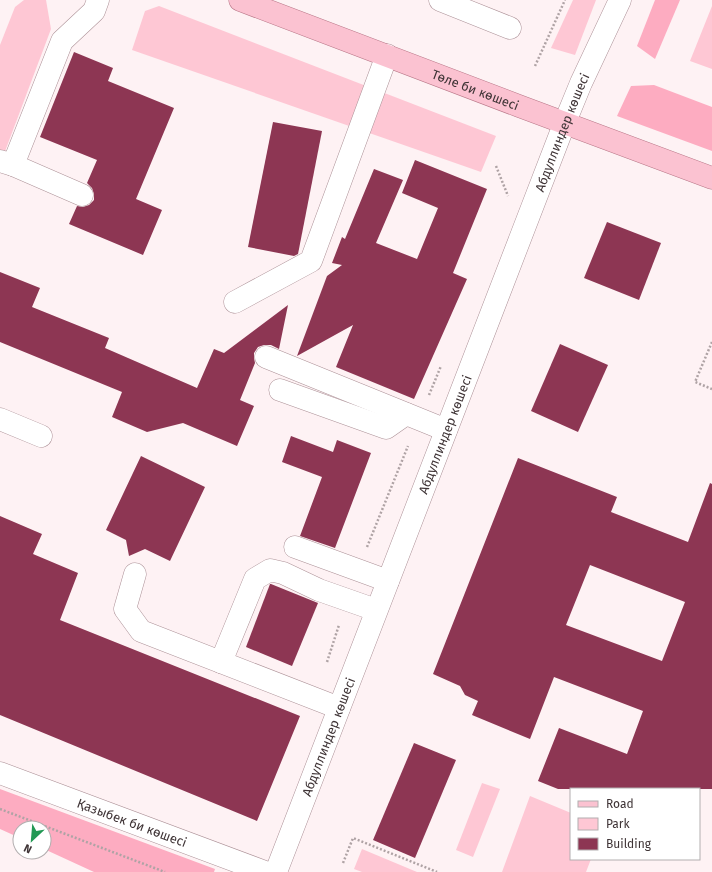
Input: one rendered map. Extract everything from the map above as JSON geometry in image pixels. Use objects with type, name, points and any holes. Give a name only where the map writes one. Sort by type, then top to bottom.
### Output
[{"type":"main road","name":"Төле би көшесі","points":[[240,0],[274,6],[387,55],[712,178]]},
{"type":"street","points":[[82,196],[6,163],[62,41],[94,11],[98,0]]},
{"type":"street","points":[[440,0],[510,28]]},
{"type":"street","name":"Абдуллиндер көшесі","points":[[276,872],[565,122],[581,83],[620,0]]},
{"type":"street","points":[[235,302],[311,261],[387,55]]},
{"type":"street","points":[[266,357],[446,430]]},
{"type":"street","points":[[280,390],[386,428],[412,417]]},
{"type":"street","points":[[0,419],[41,436]]},
{"type":"street","points":[[295,547],[388,581]]},
{"type":"street","points":[[221,662],[255,579],[270,570],[283,573],[319,590],[376,610]]},
{"type":"street","points":[[135,574],[125,609],[141,630],[339,708]]},
{"type":"street","name":"Қазыбек би көшесі","points":[[0,773],[265,872]]},
{"type":"path","points":[[535,66],[565,0]]},
{"type":"path","points":[[496,166],[511,203]]},
{"type":"path","points":[[712,342],[695,382],[712,389]]},
{"type":"path","points":[[358,570],[412,417],[443,361]]},
{"type":"path","points":[[315,698],[348,600]]},
{"type":"path","points":[[0,809],[165,872]]},
{"type":"path","points":[[343,863],[353,838],[437,872]]},
{"type":"green space","points":[[24,0],[46,0],[51,29],[4,154],[0,152],[0,45],[15,7]]},
{"type":"green space","points":[[573,0],[596,0],[575,55],[551,48]]},
{"type":"green space","points":[[159,6],[496,136],[481,172],[132,50],[145,11]]},
{"type":"green space","points":[[712,6],[712,69],[690,61]]},
{"type":"green space","points":[[482,783],[500,789],[473,857],[456,850]]},
{"type":"green space","points":[[530,796],[570,813],[570,860],[591,860],[586,872],[502,872]]},
{"type":"green space","points":[[362,849],[417,872],[362,872],[354,869]]},
{"type":"shaded area","points":[[655,0],[680,0],[655,59],[637,46]]},
{"type":"shaded area","points":[[654,85],[712,107],[712,151],[617,116],[631,86]]},
{"type":"shaded area","points":[[0,789],[215,869],[214,872],[94,872],[52,853],[52,820],[12,820],[12,834],[0,829]]},
{"type":"building","points":[[74,52],[113,68],[108,81],[174,108],[136,199],[162,210],[143,255],[69,224],[77,206],[83,207],[89,205],[94,200],[92,188],[87,183],[97,160],[40,137]]},
{"type":"building","points":[[273,122],[322,131],[298,254],[294,256],[248,247]]},
{"type":"building","points":[[415,160],[487,189],[453,273],[467,279],[414,399],[336,367],[353,325],[297,356],[327,276],[342,265],[332,263],[342,237],[345,239],[374,169],[403,180],[376,243],[417,259],[438,208],[402,193]]},
{"type":"building","points":[[607,222],[661,243],[639,300],[584,278]]},
{"type":"building","points":[[0,272],[40,288],[32,307],[109,338],[105,348],[197,388],[214,349],[224,353],[288,305],[279,349],[271,345],[264,345],[258,347],[254,353],[255,363],[240,400],[254,406],[237,446],[183,423],[147,432],[112,417],[122,392],[0,342]]},
{"type":"building","points":[[560,344],[608,365],[578,432],[531,411]]},
{"type":"building","points":[[291,436],[333,452],[337,440],[371,453],[335,548],[300,536],[322,477],[282,462]]},
{"type":"building","points":[[141,456],[205,487],[170,561],[145,549],[129,556],[126,540],[106,530]]},
{"type":"building","points":[[518,458],[617,497],[611,512],[688,542],[710,483],[712,484],[712,789],[558,789],[538,781],[559,728],[627,754],[643,711],[554,677],[530,739],[472,715],[478,701],[465,695],[460,686],[433,674]],"holes":[[[590,565],[685,602],[662,661],[566,625]]]},
{"type":"building","points":[[0,516],[42,534],[33,554],[78,573],[60,620],[300,716],[257,821],[0,715]]},
{"type":"building","points":[[270,584],[318,603],[292,666],[246,647]]},
{"type":"building","points":[[414,743],[456,760],[415,858],[373,840]]}]
